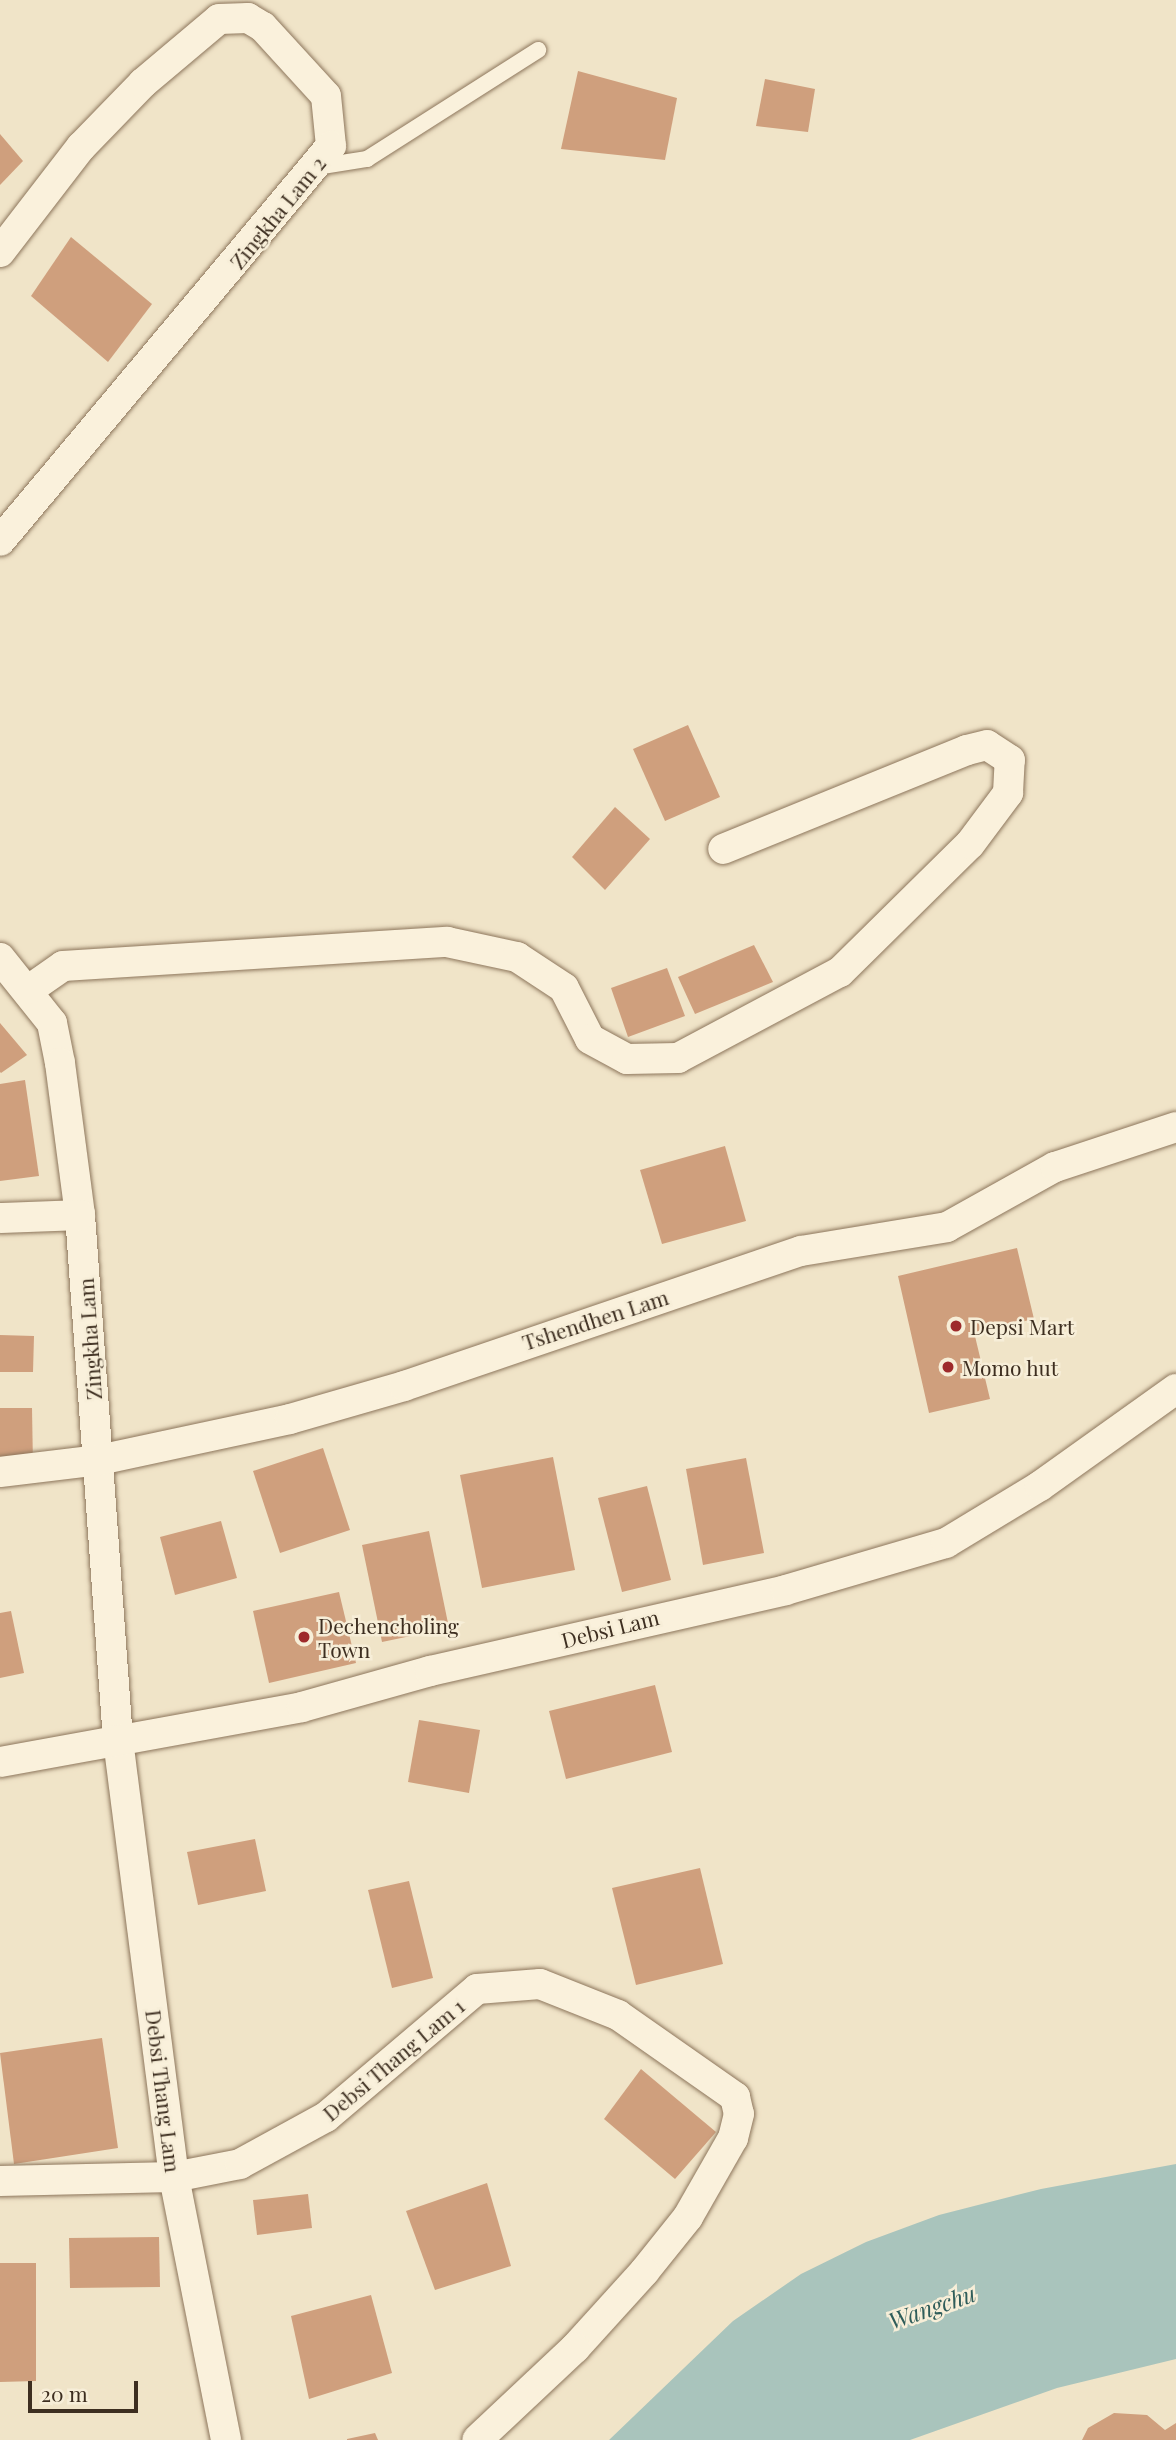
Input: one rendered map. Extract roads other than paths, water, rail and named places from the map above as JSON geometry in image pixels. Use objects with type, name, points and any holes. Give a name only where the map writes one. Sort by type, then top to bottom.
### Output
[{"type":"street","name":"Zingkha Lam 2","points":[[0,252],[81,147],[143,83],[219,19],[248,18],[263,27],[326,96],[334,132],[316,167],[0,541]]},
{"type":"street","points":[[30,989],[63,966],[447,942],[517,957],[564,988],[590,1039],[627,1059],[678,1058],[840,972],[970,844],[1008,793],[1010,760],[987,745],[967,750],[723,849]]},
{"type":"street","name":"Zingkha Lam","points":[[0,958],[30,989],[52,1023],[79,1215],[118,1740]]},
{"type":"street","name":"Tshendhen Lam","points":[[0,1472],[99,1460],[404,1386],[801,1251],[947,1227],[1055,1167],[1176,1127]]},
{"type":"street","points":[[0,1218],[79,1215]]},
{"type":"street","name":"Debsi Lam","points":[[0,1762],[302,1707],[430,1671],[786,1590],[946,1543],[1040,1486],[1176,1389]]},
{"type":"street","name":"Debsi Thang Lam","points":[[118,1740],[174,2177],[226,2440]]},
{"type":"street","name":"Debsi Thang Lam 1","points":[[0,2182],[174,2177],[240,2164],[282,2145],[378,2076],[477,1989],[513,1982],[570,1992],[618,2015],[717,2080],[735,2097],[739,2114],[716,2173],[688,2217],[575,2348],[477,2440]]},
{"type":"lane","points":[[316,167],[367,159],[538,50]]},
{"type":"water","name":"Wangchu","points":[[1176,2164],[1176,2359],[1057,2388],[910,2440],[609,2440],[733,2321],[801,2274],[866,2242],[939,2215],[1041,2189]]},
{"type":"place","name":"Depsi Mart","points":[[956,1326]]},
{"type":"place","name":"Momo hut","points":[[948,1367]]},
{"type":"place","name":"Dechencholing Town","points":[[304,1637]]}]
